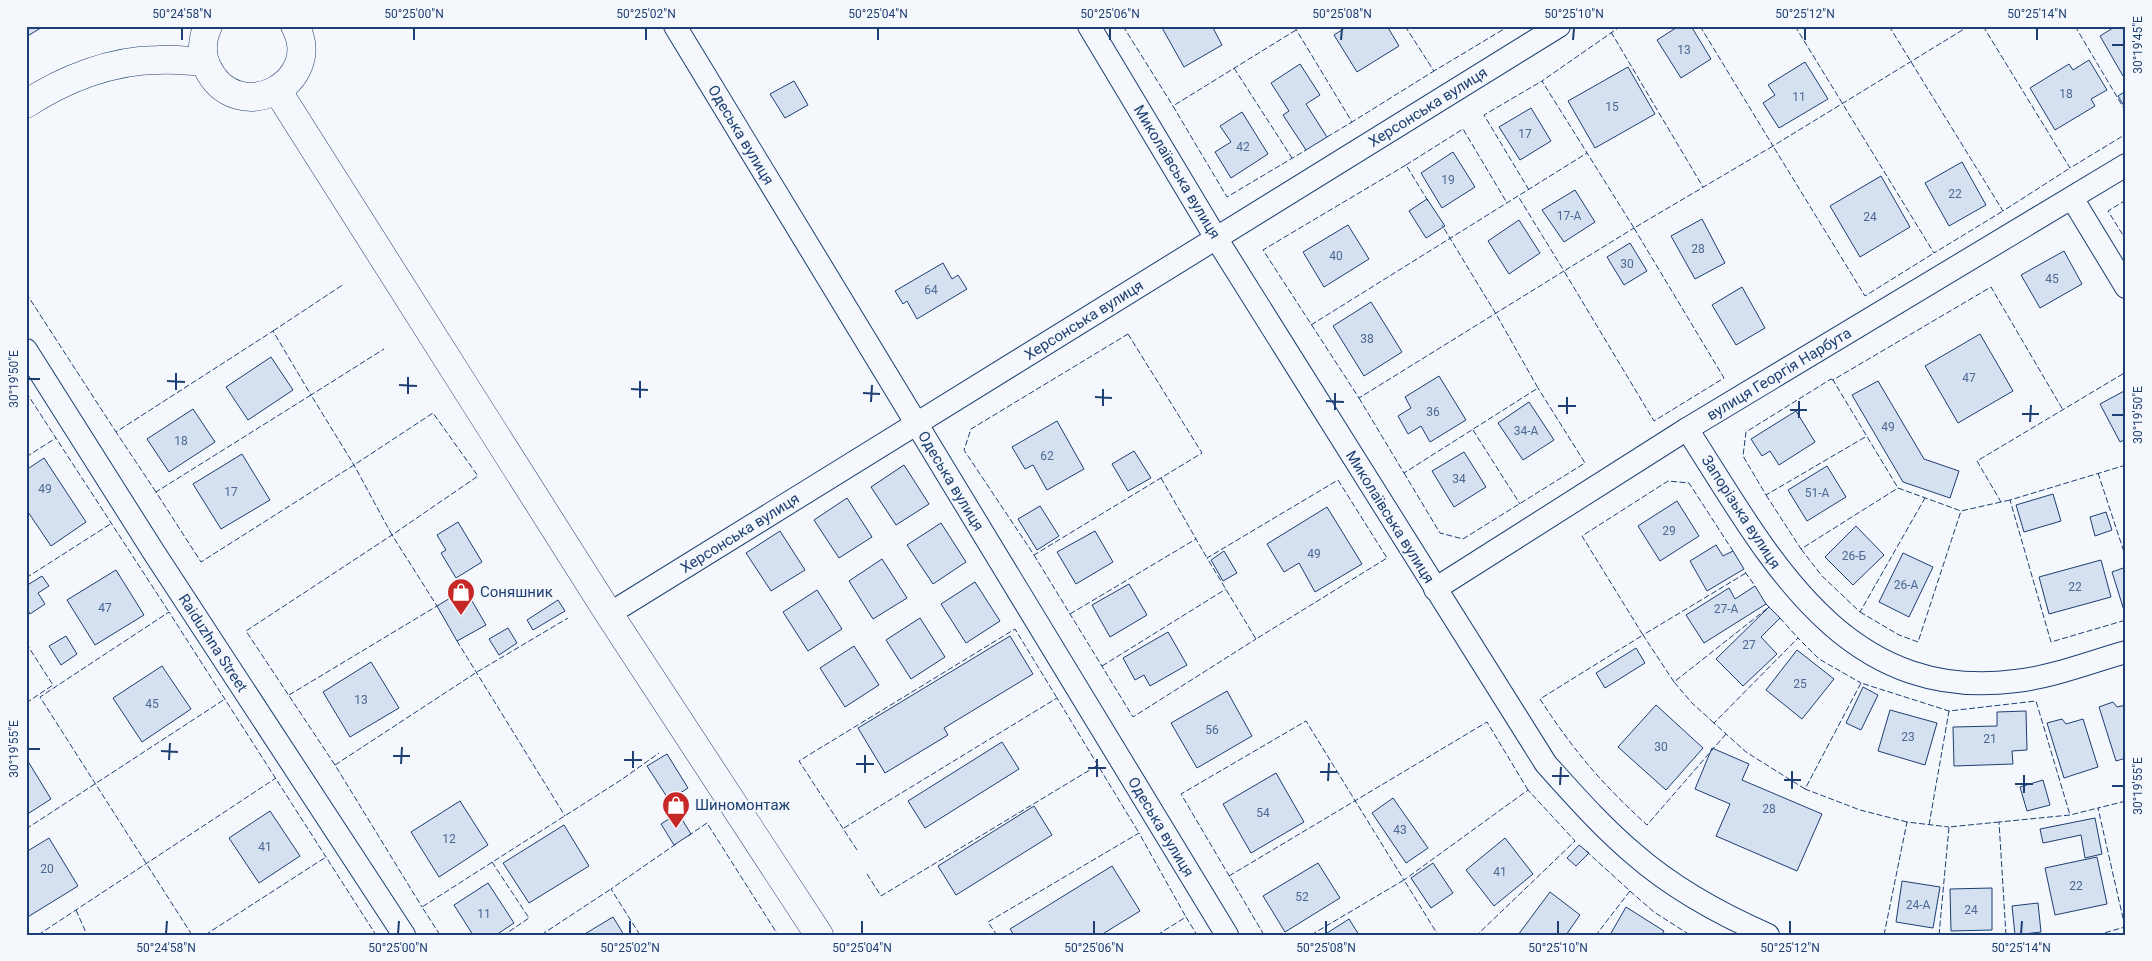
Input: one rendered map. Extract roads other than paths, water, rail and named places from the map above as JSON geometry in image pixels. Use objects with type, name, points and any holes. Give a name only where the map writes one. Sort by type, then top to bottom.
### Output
[{"type":"main road","points":[[208,26],[203,45],[204,62],[212,77],[223,88],[237,95],[252,98],[268,95],[293,76],[299,62],[301,46],[295,26]]},
{"type":"main road","points":[[26,104],[76,77],[114,66],[157,60],[204,62]]},
{"type":"main road","points":[[277,90],[609,614],[818,935]]},
{"type":"street","name":"Одеська вулиця","points":[[675,26],[1227,935]]},
{"type":"street","name":"Миколаївська вулиця","points":[[1089,26],[1216,238],[1546,764],[1584,806],[1634,855],[1678,888],[1728,917],[1768,935]]},
{"type":"street","name":"Херсонська вулиця","points":[[609,614],[1558,26]]},
{"type":"street","name":"вулиця Георгія Нарбута","points":[[1435,589],[1687,429],[2126,165]]},
{"type":"street","points":[[2072,198],[2126,287]]},
{"type":"street","name":"Raiduzhna Street","points":[[26,350],[153,551],[404,935]]},
{"type":"street","name":"Запорізька вулиця","points":[[1687,429],[1769,558],[1807,604],[1840,634],[1887,663],[1930,678],[1973,684],[2017,681],[2065,670],[2126,652]]},
{"type":"place","name":"Соняшник","points":[[461,616]]},
{"type":"place","name":"Шиномонтаж","points":[[676,829]]}]
